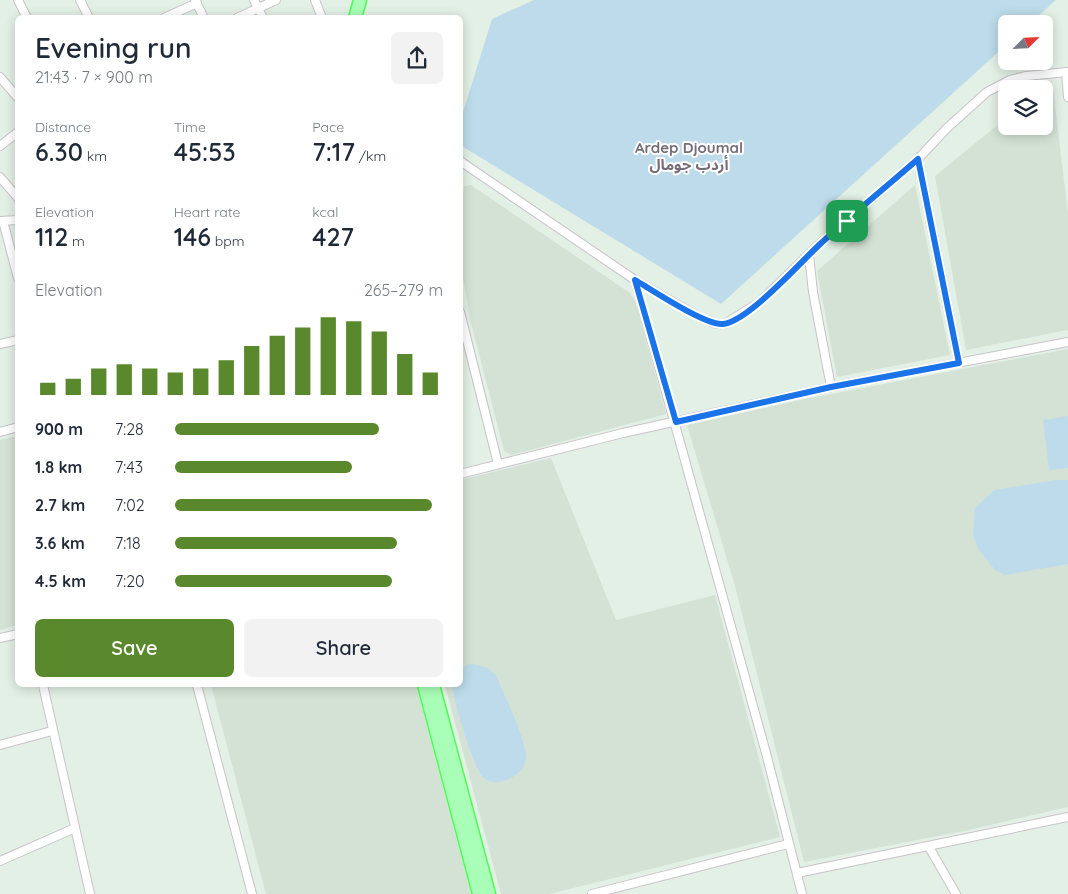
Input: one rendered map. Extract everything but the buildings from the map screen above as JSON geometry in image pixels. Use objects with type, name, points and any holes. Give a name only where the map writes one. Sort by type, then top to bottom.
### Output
[{"type":"main road","points":[[357,15],[360,0]]},
{"type":"main road","points":[[365,15],[368,0]]},
{"type":"main road","points":[[425,687],[479,894]]},
{"type":"main road","points":[[434,687],[489,894]]},
{"type":"street","points":[[18,0],[26,15]]},
{"type":"street","points":[[80,0],[88,15]]},
{"type":"street","points":[[254,0],[262,15]]},
{"type":"street","points":[[243,15],[276,0]]},
{"type":"street","points":[[314,0],[321,15]]},
{"type":"street","points":[[170,15],[196,1],[203,15]]},
{"type":"street","points":[[463,163],[635,280],[701,318],[717,324],[725,324],[760,302],[809,255],[918,159],[947,128],[987,92],[1010,80],[1026,76],[1067,72],[1068,97]]},
{"type":"street","points":[[0,77],[15,95]]},
{"type":"street","points":[[9,88],[15,85]]},
{"type":"street","points":[[0,146],[15,134]]},
{"type":"street","points":[[918,159],[959,363]]},
{"type":"street","points":[[0,177],[15,194]]},
{"type":"street","points":[[15,220],[2,221],[15,267]]},
{"type":"street","points":[[809,255],[813,292],[831,387]]},
{"type":"street","points":[[635,280],[676,422],[766,753],[802,894]]},
{"type":"street","points":[[463,324],[498,464]]},
{"type":"street","points":[[0,344],[15,341]]},
{"type":"street","points":[[463,473],[831,387],[1068,342]]},
{"type":"street","points":[[0,432],[15,428]]},
{"type":"street","points":[[0,638],[15,635]]},
{"type":"street","points":[[43,687],[90,894]]},
{"type":"street","points":[[198,687],[252,894]]},
{"type":"street","points":[[0,745],[52,731]]},
{"type":"street","points":[[797,873],[1068,817]]},
{"type":"street","points":[[0,861],[75,828]]},
{"type":"street","points":[[592,894],[788,844]]},
{"type":"street","points":[[929,847],[956,894]]},
{"type":"shaded area","points":[[534,0],[1056,0],[1039,15],[998,15],[998,52],[721,304],[463,147],[463,112],[492,19]]},
{"type":"shaded area","points":[[1053,88],[1068,214],[1068,330],[966,350],[935,176],[998,125],[998,135],[1053,135]]},
{"type":"shaded area","points":[[471,185],[630,293],[636,303],[666,414],[511,455],[504,451],[470,319],[463,278],[464,186]]},
{"type":"shaded area","points":[[915,185],[950,355],[837,377],[817,271]]},
{"type":"shaded area","points":[[1068,349],[1068,807],[969,830],[804,862],[735,586],[687,425],[800,400]]},
{"type":"shaded area","points":[[1068,416],[1068,468],[1049,470],[1043,420]]},
{"type":"shaded area","points":[[15,436],[15,626],[0,630],[0,440]]},
{"type":"shaded area","points":[[551,458],[616,620],[715,595],[780,837],[549,894],[501,894],[446,687],[463,687],[463,479]]},
{"type":"shaded area","points":[[1068,480],[1068,564],[1005,575],[995,570],[978,549],[973,534],[975,508],[994,490]]},
{"type":"shaded area","points":[[474,664],[488,668],[496,675],[517,724],[524,744],[526,761],[517,774],[510,779],[495,782],[482,776],[478,770],[459,717],[453,687],[463,687],[463,668],[467,665]]},
{"type":"shaded area","points":[[212,687],[417,687],[471,894],[266,894]]},
{"type":"district","name":"Ardep Djoumal أردب جومال","points":[[689,156]]},
{"type":"route","points":[[918,159],[959,363],[831,387],[676,422],[635,280],[701,318],[717,324],[725,324],[760,302],[817,246],[847,221],[918,159]]}]
